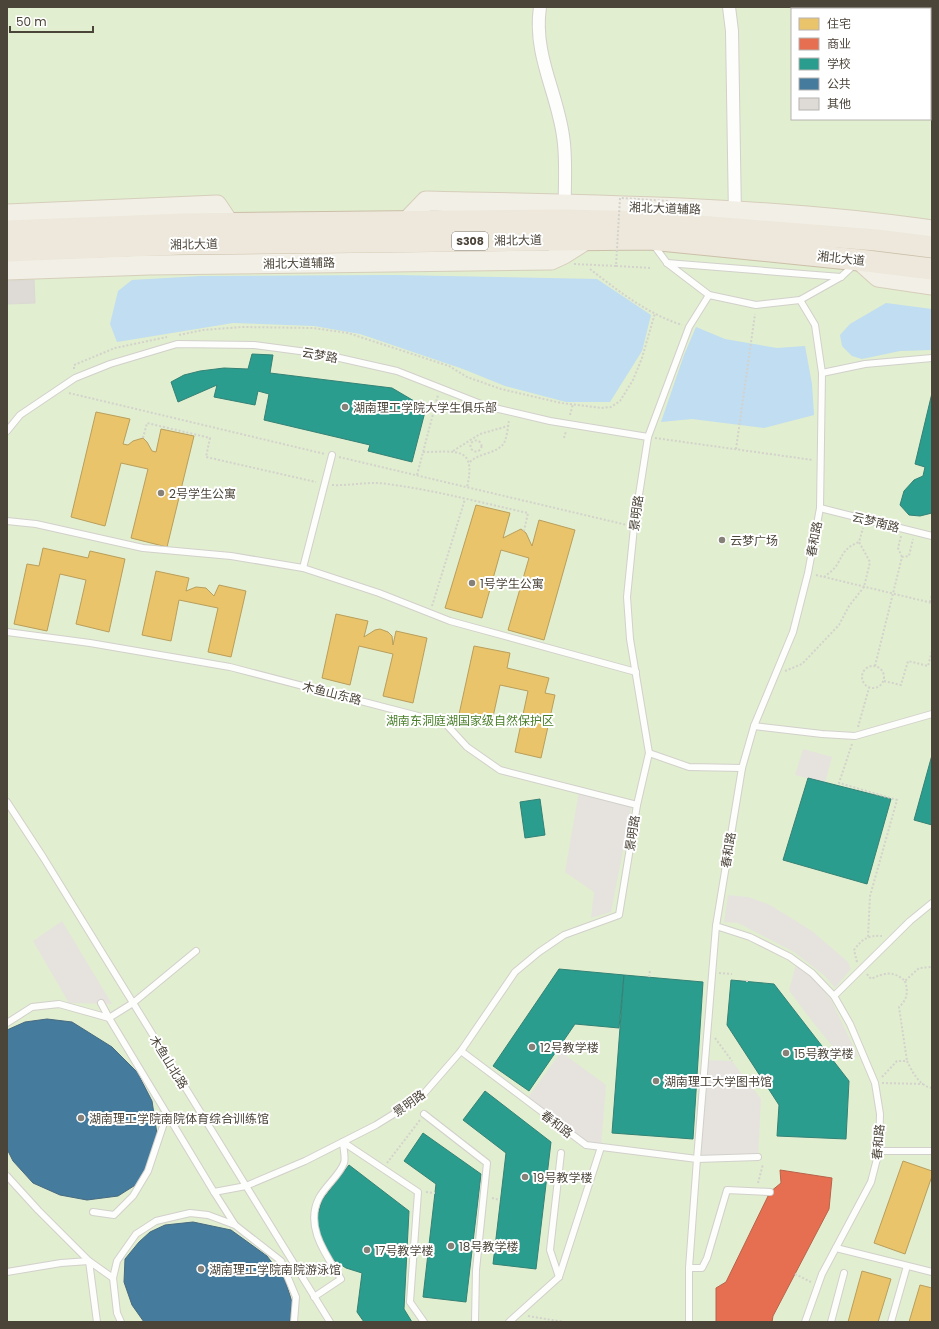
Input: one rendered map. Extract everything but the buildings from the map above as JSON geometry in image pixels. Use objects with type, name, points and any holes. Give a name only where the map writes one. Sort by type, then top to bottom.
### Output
[{"type":"highway","name":"湘北大道","points":[[7,232],[115,219],[229,223],[406,222],[565,212],[648,222],[736,220],[932,247]]},
{"type":"highway","name":"湘北大道","points":[[7,251],[181,244],[650,239],[859,260],[932,269]]},
{"type":"main road","points":[[7,214],[115,219]]},
{"type":"main road","points":[[736,220],[863,220],[932,230]]},
{"type":"main road","name":"湘北大道辅路","points":[[7,270],[149,265],[551,260],[564,254],[586,240]]},
{"type":"main road","points":[[859,260],[878,277],[932,284]]},
{"type":"street","points":[[540,7],[538,23],[541,51],[563,136],[565,212]]},
{"type":"street","points":[[729,7],[732,31],[736,220]]},
{"type":"lane","points":[[650,239],[667,262],[709,295],[756,305],[800,300],[841,277],[859,260]]},
{"type":"lane","points":[[667,262],[841,277]]},
{"type":"lane","name":"景明路","points":[[214,1192],[246,1186],[305,1161],[376,1125],[421,1097],[461,1051],[515,972],[539,952],[564,935],[618,915],[637,805],[648,753],[630,639],[627,597],[634,527],[648,437],[689,327],[709,295]]},
{"type":"lane","name":"春和路","points":[[800,300],[815,325],[822,373],[820,508],[808,573],[793,632],[754,726],[742,768],[716,926],[750,937],[790,957],[812,973],[834,996],[850,1024],[875,1083],[880,1114],[879,1151],[872,1182],[836,1248],[818,1285],[805,1322]]},
{"type":"lane","name":"云梦路","points":[[7,431],[20,416],[75,378],[110,364],[177,344],[254,345],[322,354],[397,371],[440,386],[486,406],[568,424],[648,437]]},
{"type":"lane","points":[[822,373],[865,364],[932,358]]},
{"type":"lane","points":[[303,568],[332,455]]},
{"type":"lane","name":"云梦南路","points":[[820,508],[932,536]]},
{"type":"lane","points":[[7,521],[36,524],[144,548],[231,556],[303,568],[379,593],[450,621],[636,672]]},
{"type":"lane","name":"木鱼山东路","points":[[7,632],[90,643],[230,667],[445,723],[467,747],[500,770],[637,805]]},
{"type":"lane","points":[[754,726],[822,734],[855,736],[932,714]]},
{"type":"lane","points":[[648,753],[689,767],[742,768]]},
{"type":"lane","name":"木鱼山北路","points":[[7,802],[43,857],[330,1322]]},
{"type":"lane","points":[[834,996],[890,940],[932,903]]},
{"type":"lane","points":[[689,1322],[689,1268],[716,926]]},
{"type":"lane","points":[[7,1023],[32,1007],[59,1004],[109,1018],[133,1003],[196,951]]},
{"type":"lane","points":[[101,1004],[235,1225]]},
{"type":"lane","name":"春和路","points":[[461,1051],[586,1145],[698,1159],[758,1157]]},
{"type":"lane","points":[[93,1212],[114,1215],[133,1196],[148,1171],[167,1114]]},
{"type":"lane","points":[[424,1114],[487,1163],[476,1270],[475,1322]]},
{"type":"lane","points":[[343,1142],[418,1192],[410,1302],[424,1322]]},
{"type":"lane","points":[[314,1297],[341,1279],[322,1250],[316,1234],[314,1217],[318,1199],[344,1162],[343,1142]]},
{"type":"lane","points":[[509,1322],[559,1276],[601,1147]]},
{"type":"lane","points":[[879,1151],[932,1151]]},
{"type":"lane","points":[[559,1276],[550,1250],[561,1153]]},
{"type":"lane","points":[[7,1176],[38,1210],[89,1260],[113,1278]]},
{"type":"lane","points":[[689,1268],[702,1268],[707,1258],[727,1190],[770,1192]]},
{"type":"lane","points":[[121,1322],[117,1313],[113,1278],[118,1261],[136,1234],[156,1221],[190,1213],[208,1215],[235,1225],[281,1260],[296,1297],[294,1322]]},
{"type":"lane","points":[[836,1248],[932,1272]]},
{"type":"lane","points":[[7,1272],[89,1260]]},
{"type":"lane","points":[[89,1260],[97,1319],[102,1322]]},
{"type":"lane","points":[[891,1322],[907,1266]]},
{"type":"lane","points":[[831,1322],[844,1274]]},
{"type":"path","points":[[616,266],[620,198],[668,201]]},
{"type":"path","points":[[574,264],[652,268]]},
{"type":"path","points":[[590,269],[612,287],[655,313],[689,327]]},
{"type":"path","points":[[736,449],[756,305]]},
{"type":"path","points":[[75,378],[74,365],[115,348],[143,341],[216,329],[242,327],[313,328],[348,333],[449,366],[467,377],[501,389],[573,404],[601,408],[611,407],[620,401],[633,380],[642,358],[655,313]]},
{"type":"path","points":[[417,475],[440,386]]},
{"type":"path","points":[[57,390],[634,527]]},
{"type":"path","points":[[568,424],[573,404]]},
{"type":"path","points":[[470,462],[480,455],[499,447],[504,442],[512,412]]},
{"type":"path","points":[[143,438],[147,423],[210,438],[206,457],[325,484],[345,486],[362,482],[387,484],[528,513],[524,531]]},
{"type":"path","points":[[452,452],[480,434],[508,426]]},
{"type":"path","points":[[648,437],[820,461]]},
{"type":"path","points":[[474,439],[481,443],[481,449],[478,451]]},
{"type":"path","points":[[474,439],[470,445],[470,448],[474,452],[478,451]]},
{"type":"path","points":[[478,451],[480,455]]},
{"type":"path","points":[[423,452],[456,452],[467,456],[470,462],[468,487]]},
{"type":"path","points":[[430,613],[465,499]]},
{"type":"path","points":[[775,676],[802,664],[822,644],[839,625],[849,606],[864,587],[870,562],[859,542],[865,519]]},
{"type":"path","points":[[875,666],[902,557],[898,548],[903,529]]},
{"type":"path","points":[[902,557],[909,556],[915,532]]},
{"type":"path","points":[[824,577],[837,565],[842,553],[849,546],[859,542]]},
{"type":"path","points":[[808,573],[931,603],[932,594]]},
{"type":"path","points":[[884,681],[901,686],[908,661],[928,666],[932,651]]},
{"type":"path","points":[[875,666],[882,670],[884,681],[880,687],[869,688],[863,683],[862,675],[866,668],[875,666]]},
{"type":"path","points":[[868,937],[870,896],[897,800],[839,783],[869,688]]},
{"type":"path","points":[[890,940],[873,935],[862,940],[854,950],[855,960],[871,979],[888,973],[898,974],[905,981],[907,991],[904,1002],[899,1007],[907,1061],[915,1076],[927,1087],[932,1088]]},
{"type":"path","points":[[905,981],[919,968],[932,967]]},
{"type":"path","points":[[649,977],[650,970]]},
{"type":"path","points":[[715,972],[732,974]]},
{"type":"path","points":[[707,1026],[732,1061]]},
{"type":"path","points":[[875,1083],[897,1061],[907,1061]]},
{"type":"path","points":[[875,1083],[923,1084]]},
{"type":"path","points":[[383,1168],[424,1114]]},
{"type":"path","points":[[756,1192],[763,1163]]},
{"type":"path","points":[[795,1274],[818,1285]]},
{"type":"path","points":[[518,1314],[564,1322]]},
{"type":"green space","name":"湖南东洞庭湖国家级自然保护区","points":[[7,7],[932,7],[932,1322],[7,1322]]},
{"type":"shaded area","points":[[803,749],[832,757],[825,783],[795,775]]},
{"type":"shaded area","points":[[579,791],[632,804],[611,912],[591,918],[594,892],[565,872]]},
{"type":"shaded area","points":[[728,895],[748,897],[770,905],[812,931],[848,962],[851,969],[835,988],[825,976],[794,952],[738,923],[724,922]]},
{"type":"shaded area","points":[[62,921],[112,1004],[69,1003],[33,941]]},
{"type":"shaded area","points":[[796,965],[812,977],[831,1000],[858,1056],[844,1061],[789,990]]},
{"type":"shaded area","points":[[561,1052],[606,1085],[601,1147],[586,1145],[526,1100]]},
{"type":"shaded area","points":[[705,1060],[732,1061],[761,1099],[758,1157],[698,1159]]},
{"type":"water","points":[[394,275],[597,279],[651,315],[642,351],[610,402],[566,402],[505,386],[463,369],[360,334],[314,326],[233,323],[117,342],[110,324],[118,291],[132,280],[201,276]]},
{"type":"water","points":[[886,303],[932,309],[932,350],[900,351],[862,359],[852,356],[842,346],[840,335],[850,324]]},
{"type":"water","points":[[696,327],[725,339],[777,348],[805,346],[812,384],[814,415],[764,428],[692,419],[661,422],[684,355]]},
{"type":"place","name":"湖南理工学院大学生俱乐部","points":[[345,407]]},
{"type":"place","name":"2号学生公寓","points":[[161,493]]},
{"type":"place","name":"云梦广场","points":[[722,540]]},
{"type":"place","name":"1号学生公寓","points":[[472,583]]},
{"type":"place","name":"12号教学楼","points":[[532,1047]]},
{"type":"place","name":"15号教学楼","points":[[786,1053]]},
{"type":"place","name":"湖南理工大学图书馆","points":[[656,1081]]},
{"type":"place","name":"湖南理工学院南院体育综合训练馆","points":[[81,1118]]},
{"type":"place","name":"19号教学楼","points":[[525,1177]]},
{"type":"place","name":"18号教学楼","points":[[451,1246]]},
{"type":"place","name":"17号教学楼","points":[[367,1250]]},
{"type":"place","name":"湖南理工学院南院游泳馆","points":[[201,1269]]}]
